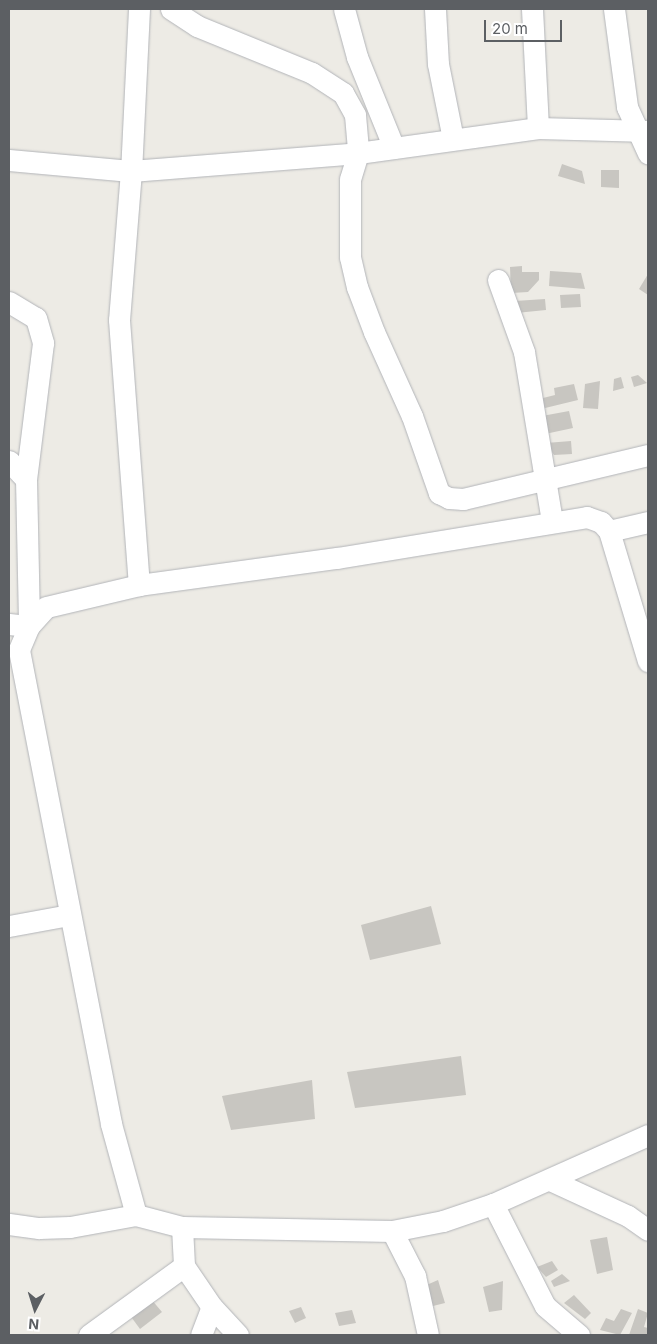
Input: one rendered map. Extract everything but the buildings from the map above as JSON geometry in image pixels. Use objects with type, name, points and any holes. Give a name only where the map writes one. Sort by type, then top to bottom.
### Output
[{"type":"street","points":[[139,9],[131,171],[119,320],[139,584]]},
{"type":"street","points":[[171,9],[197,26],[312,73],[343,93],[356,116],[358,153],[350,179],[348,240],[357,287],[412,416],[439,493],[449,498],[463,499],[648,455]]},
{"type":"street","points":[[344,9],[357,57],[394,148]]},
{"type":"street","points":[[435,9],[438,64],[453,139]]},
{"type":"street","points":[[532,9],[538,128]]},
{"type":"street","points":[[614,9],[621,79],[642,130],[648,153]]},
{"type":"street","points":[[9,160],[131,171],[358,153],[538,128],[642,130]]},
{"type":"street","points":[[498,280],[524,352],[552,522]]},
{"type":"street","points":[[9,302],[36,318],[43,343],[26,479],[19,650],[111,1124],[136,1215]]},
{"type":"street","points":[[9,461],[26,479]]},
{"type":"street","points":[[19,625],[46,607],[139,584],[337,558],[587,517],[601,522],[609,531],[648,662]]},
{"type":"street","points":[[609,531],[648,522]]},
{"type":"street","points":[[9,926],[69,915]]},
{"type":"street","points":[[9,1224],[39,1228],[70,1227],[136,1215],[182,1227],[392,1231],[443,1221],[493,1204],[648,1135]]},
{"type":"street","points":[[550,1180],[628,1216],[648,1230]]},
{"type":"street","points":[[493,1204],[545,1306],[570,1332]]},
{"type":"street","points":[[182,1227],[184,1266],[212,1306],[238,1335]]},
{"type":"street","points":[[392,1231],[415,1276],[428,1335]]},
{"type":"street","points":[[89,1335],[184,1266]]},
{"type":"street","points":[[201,1335],[212,1306]]}]
